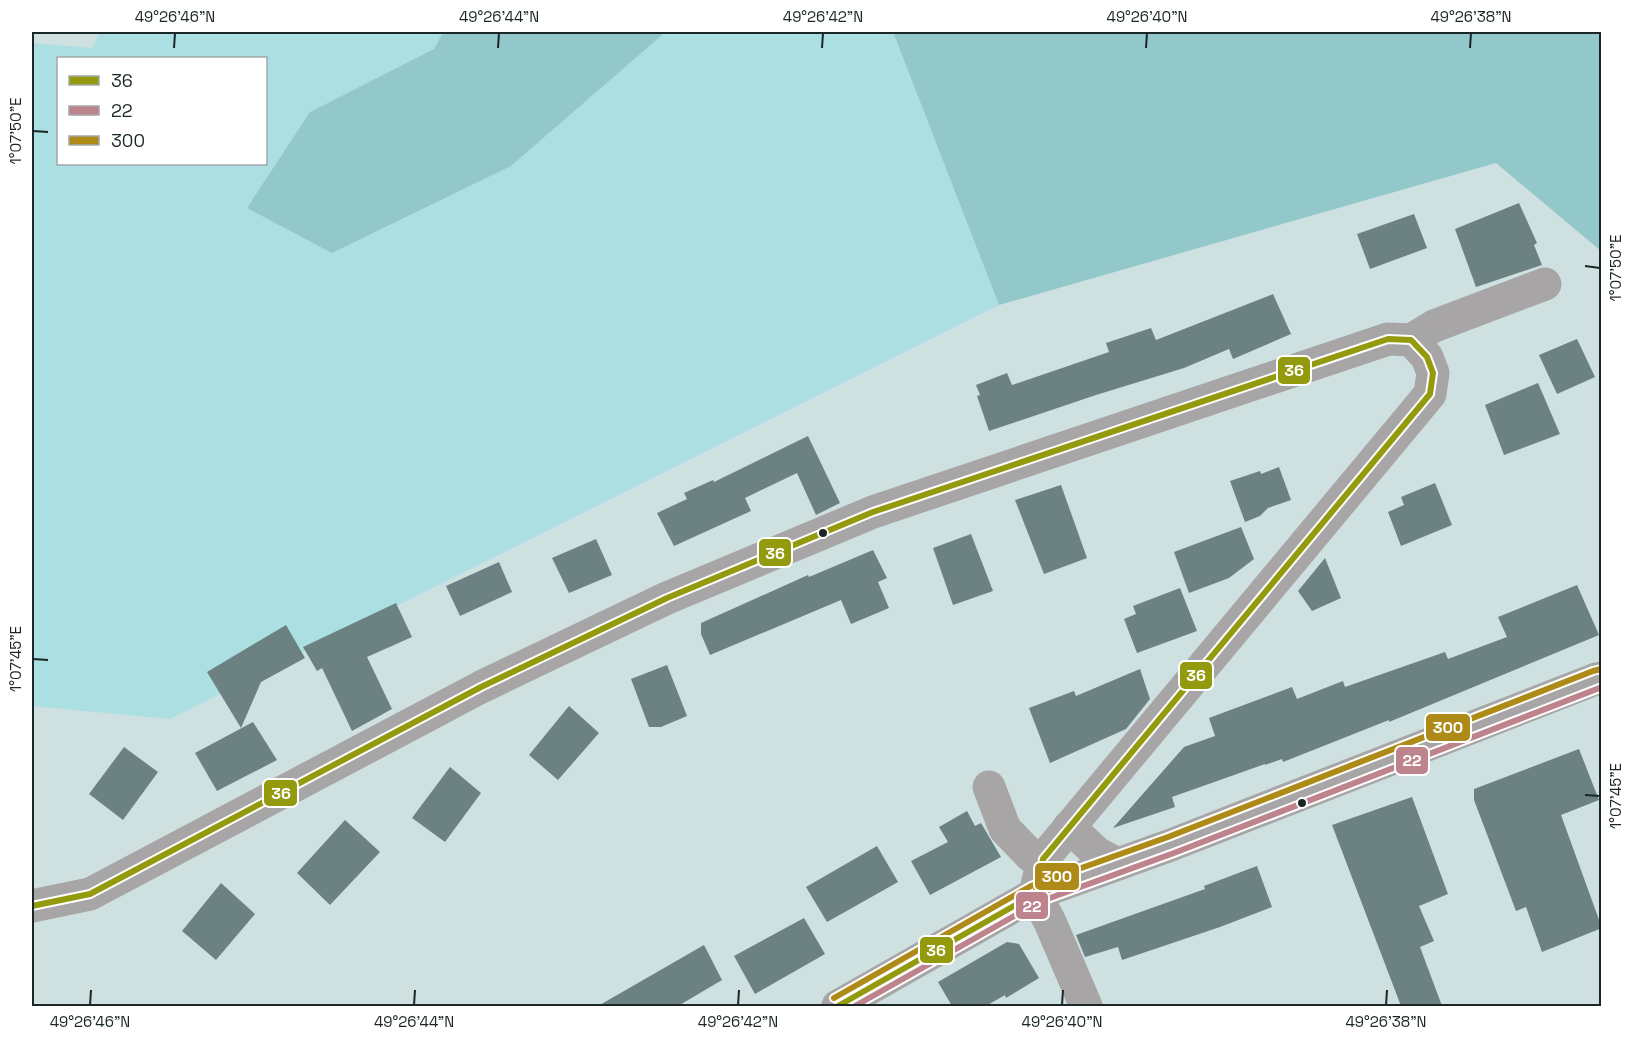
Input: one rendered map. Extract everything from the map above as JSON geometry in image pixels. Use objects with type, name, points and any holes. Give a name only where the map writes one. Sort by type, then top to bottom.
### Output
[{"type":"street","points":[[32,906],[90,894],[481,687],[667,598],[873,512],[1388,339],[1411,340],[1434,326],[1545,284]]},
{"type":"street","points":[[1086,1006],[1050,922],[1035,894],[1043,859],[1430,394],[1433,373],[1427,357],[1411,340]]},
{"type":"street","points":[[838,1006],[1035,894],[1171,845],[1602,678]]},
{"type":"street","points":[[989,787],[1005,829],[1030,856],[1043,859]]},
{"type":"street","points":[[1069,827],[1097,853],[1118,864]]},
{"type":"shaded area","points":[[100,32],[443,32],[434,49],[310,112],[332,253],[511,166],[664,32],[893,32],[999,305],[170,719],[32,706],[32,43],[92,48]]},
{"type":"shaded area","points":[[443,32],[664,32],[511,166],[332,253],[247,208],[310,112],[434,49]]},
{"type":"shaded area","points":[[893,32],[1601,32],[1601,251],[1496,163],[999,305]]},
{"type":"building","points":[[1519,203],[1537,243],[1534,245],[1542,265],[1476,287],[1455,229]]},
{"type":"building","points":[[1414,214],[1427,248],[1370,269],[1357,234]]},
{"type":"building","points":[[1273,294],[1291,334],[1233,359],[1229,349],[1184,368],[989,431],[977,396],[980,395],[976,385],[1007,373],[1012,385],[1109,352],[1106,343],[1151,328],[1156,340]]},
{"type":"building","points":[[1577,339],[1595,377],[1557,394],[1539,355]]},
{"type":"building","points":[[1538,383],[1560,434],[1504,455],[1485,405]]},
{"type":"building","points":[[808,436],[840,503],[816,515],[797,473],[745,498],[751,511],[674,546],[657,513],[687,499],[684,493],[713,480],[714,482]]},
{"type":"building","points":[[1279,467],[1291,500],[1268,508],[1260,516],[1245,522],[1230,481]]},
{"type":"building","points":[[1435,483],[1452,525],[1401,546],[1388,512],[1404,505],[1401,497]]},
{"type":"building","points":[[1061,485],[1087,558],[1044,574],[1015,500]]},
{"type":"building","points":[[1241,527],[1254,559],[1229,578],[1189,593],[1174,552]]},
{"type":"building","points":[[971,534],[993,591],[953,605],[933,548]]},
{"type":"building","points":[[596,539],[612,575],[569,593],[552,558]]},
{"type":"building","points":[[873,550],[887,578],[878,582],[889,608],[851,624],[841,600],[710,655],[701,634],[701,623],[808,575],[809,577]]},
{"type":"building","points":[[1325,558],[1341,598],[1312,611],[1298,591]]},
{"type":"building","points":[[499,562],[512,592],[460,616],[446,586]]},
{"type":"building","points":[[1577,585],[1599,635],[1389,722],[1389,720],[1283,762],[1282,759],[1265,764],[1172,797],[1175,807],[1113,828],[1184,747],[1215,736],[1209,718],[1292,687],[1297,699],[1343,681],[1345,687],[1445,652],[1448,659],[1507,637],[1498,617]]},
{"type":"building","points":[[1180,588],[1197,631],[1137,653],[1124,619],[1136,614],[1133,606]]},
{"type":"building","points":[[396,603],[412,637],[367,657],[392,709],[352,731],[322,668],[317,671],[303,647]]},
{"type":"building","points":[[286,625],[305,658],[261,682],[241,728],[207,672]]},
{"type":"building","points":[[667,665],[687,716],[661,727],[649,727],[631,679]]},
{"type":"building","points":[[1140,669],[1150,699],[1126,729],[1050,763],[1029,708],[1074,691],[1076,696]]},
{"type":"building","points":[[569,706],[599,733],[558,780],[529,755]]},
{"type":"building","points":[[253,722],[277,760],[217,791],[195,753]]},
{"type":"building","points":[[124,747],[158,772],[123,820],[89,794]]},
{"type":"building","points":[[1579,749],[1599,800],[1561,815],[1602,928],[1542,952],[1526,907],[1516,911],[1474,800],[1474,789]]},
{"type":"building","points":[[450,767],[481,793],[445,842],[412,818]]},
{"type":"building","points":[[1412,797],[1448,894],[1419,906],[1434,941],[1420,947],[1442,1006],[1401,1006],[1332,825]]},
{"type":"building","points":[[967,811],[975,826],[981,823],[1001,857],[930,895],[911,861],[948,842],[939,827]]},
{"type":"building","points":[[345,820],[380,852],[330,905],[297,873]]},
{"type":"building","points":[[877,846],[898,882],[827,922],[806,887]]},
{"type":"building","points":[[1257,866],[1272,907],[1122,960],[1118,947],[1085,957],[1076,935],[1205,889],[1204,886]]},
{"type":"building","points":[[221,883],[255,914],[216,960],[182,931]]},
{"type":"building","points":[[804,918],[825,954],[755,994],[734,956]]},
{"type":"building","points":[[1007,942],[1019,944],[1039,978],[1006,998],[1005,995],[986,1006],[952,1006],[938,982]]},
{"type":"building","points":[[704,945],[722,980],[678,1006],[598,1006]]},
{"type":"transit line","name":"36","points":[[32,906],[90,894],[481,687],[667,598],[873,512],[1388,339],[1411,340],[1427,357],[1433,373],[1430,394],[1043,859],[1035,894]]},
{"type":"transit line","name":"300","points":[[834,998],[1031,886],[1168,837],[1601,669]]},
{"type":"transit line","name":"22","points":[[855,1006],[1039,902],[1174,853],[1602,687]]},
{"type":"transit line","name":"36","points":[[838,1006],[1035,894]]}]
